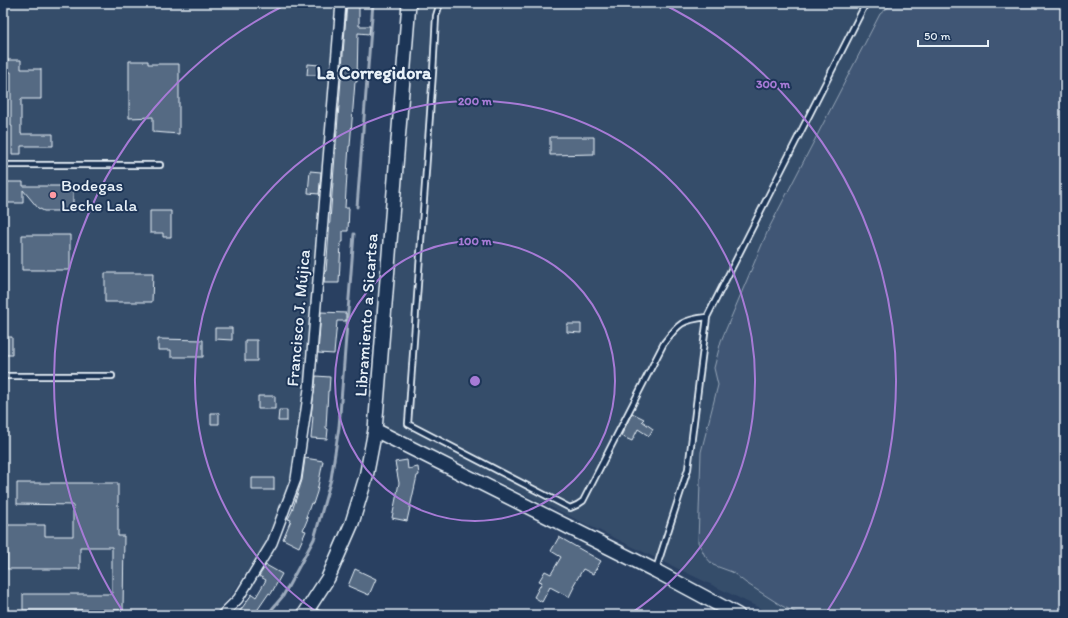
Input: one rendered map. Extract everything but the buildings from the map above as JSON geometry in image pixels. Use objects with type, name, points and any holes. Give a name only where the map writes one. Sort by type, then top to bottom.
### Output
[{"type":"main road","name":"Libramiento a Sicartsa","points":[[306,612],[328,578],[352,523],[366,477],[375,430],[409,3]]},
{"type":"main road","points":[[375,430],[656,571],[738,615]]},
{"type":"street","name":"Francisco J. Mújica","points":[[222,615],[238,599],[272,543],[296,479],[309,389],[341,3]]},
{"type":"lane","points":[[440,3],[436,16],[433,80],[408,424],[570,508],[578,506],[583,501],[664,343],[675,329],[688,319],[707,317]]},
{"type":"lane","points":[[656,571],[688,469],[707,317],[866,3]]},
{"type":"lane","points":[[3,165],[160,165]]},
{"type":"lane","points":[[3,376],[112,376]]},
{"type":"lane","points":[[306,612],[321,615]]},
{"type":"shaded area","points":[[3,3],[335,3],[305,388],[292,479],[268,540],[232,594],[214,615],[3,615]]},
{"type":"shaded area","points":[[413,3],[1065,3],[1065,615],[774,615],[381,425]]},
{"type":"shaded area","points":[[891,3],[1065,3],[1065,615],[801,615],[782,606],[746,583],[732,572],[713,565],[705,556],[698,542],[701,452],[718,385],[714,368],[721,341],[769,228],[880,14],[891,5]]},
{"type":"waterway","points":[[357,207],[373,3]]},
{"type":"waterway","points":[[267,615],[283,596],[314,539],[331,479],[339,427],[354,234]]},
{"type":"place","name":"Bodegas Leche Lala","points":[[53,195]]},
{"type":"district","name":"La Corregidora","points":[[374,73]]}]
